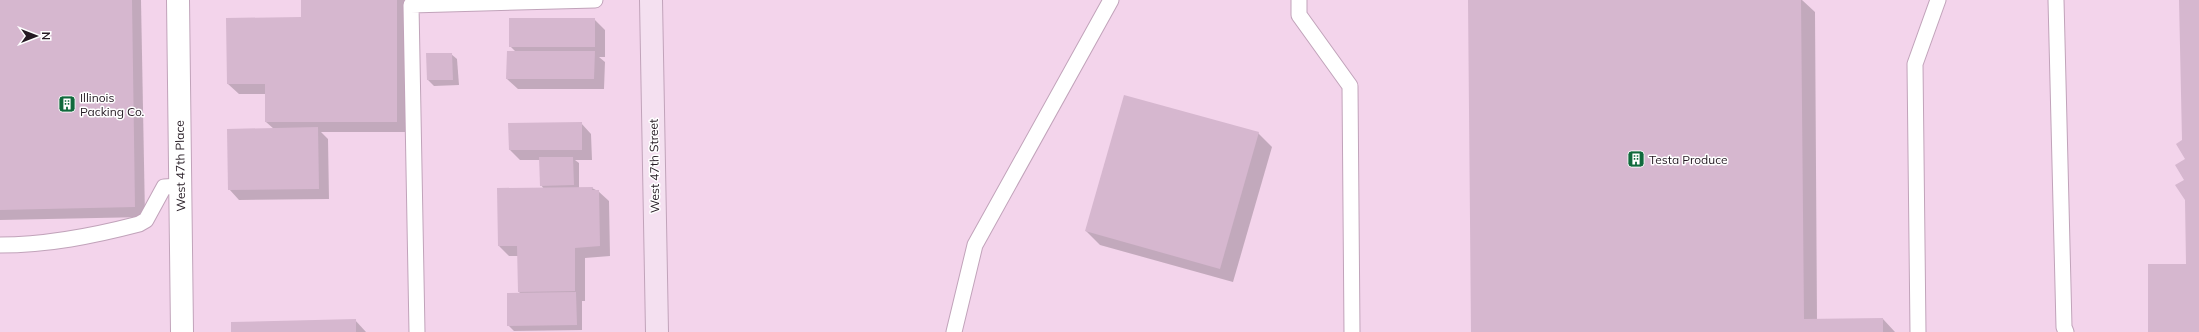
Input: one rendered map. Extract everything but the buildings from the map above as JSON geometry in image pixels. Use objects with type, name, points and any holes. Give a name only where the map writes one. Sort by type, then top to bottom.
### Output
[{"type":"main road","name":"West 47th Street","points":[[651,0],[657,332]]},
{"type":"street","name":"West 47th Place","points":[[178,0],[182,332]]},
{"type":"lane","points":[[417,332],[411,5],[595,0]]},
{"type":"lane","points":[[954,332],[975,244],[1110,0]]},
{"type":"lane","points":[[1299,0],[1299,15],[1350,86],[1352,332]]},
{"type":"lane","points":[[1918,332],[1915,64],[1938,0]]},
{"type":"lane","points":[[2056,0],[2064,327],[2066,332]]},
{"type":"lane","points":[[0,245],[25,245],[88,237],[139,224],[146,220],[164,187],[180,186]]},
{"type":"place","name":"Illinois Packing Co.","points":[[67,104]]},
{"type":"place","name":"Testa Produce","points":[[1636,159]]}]
